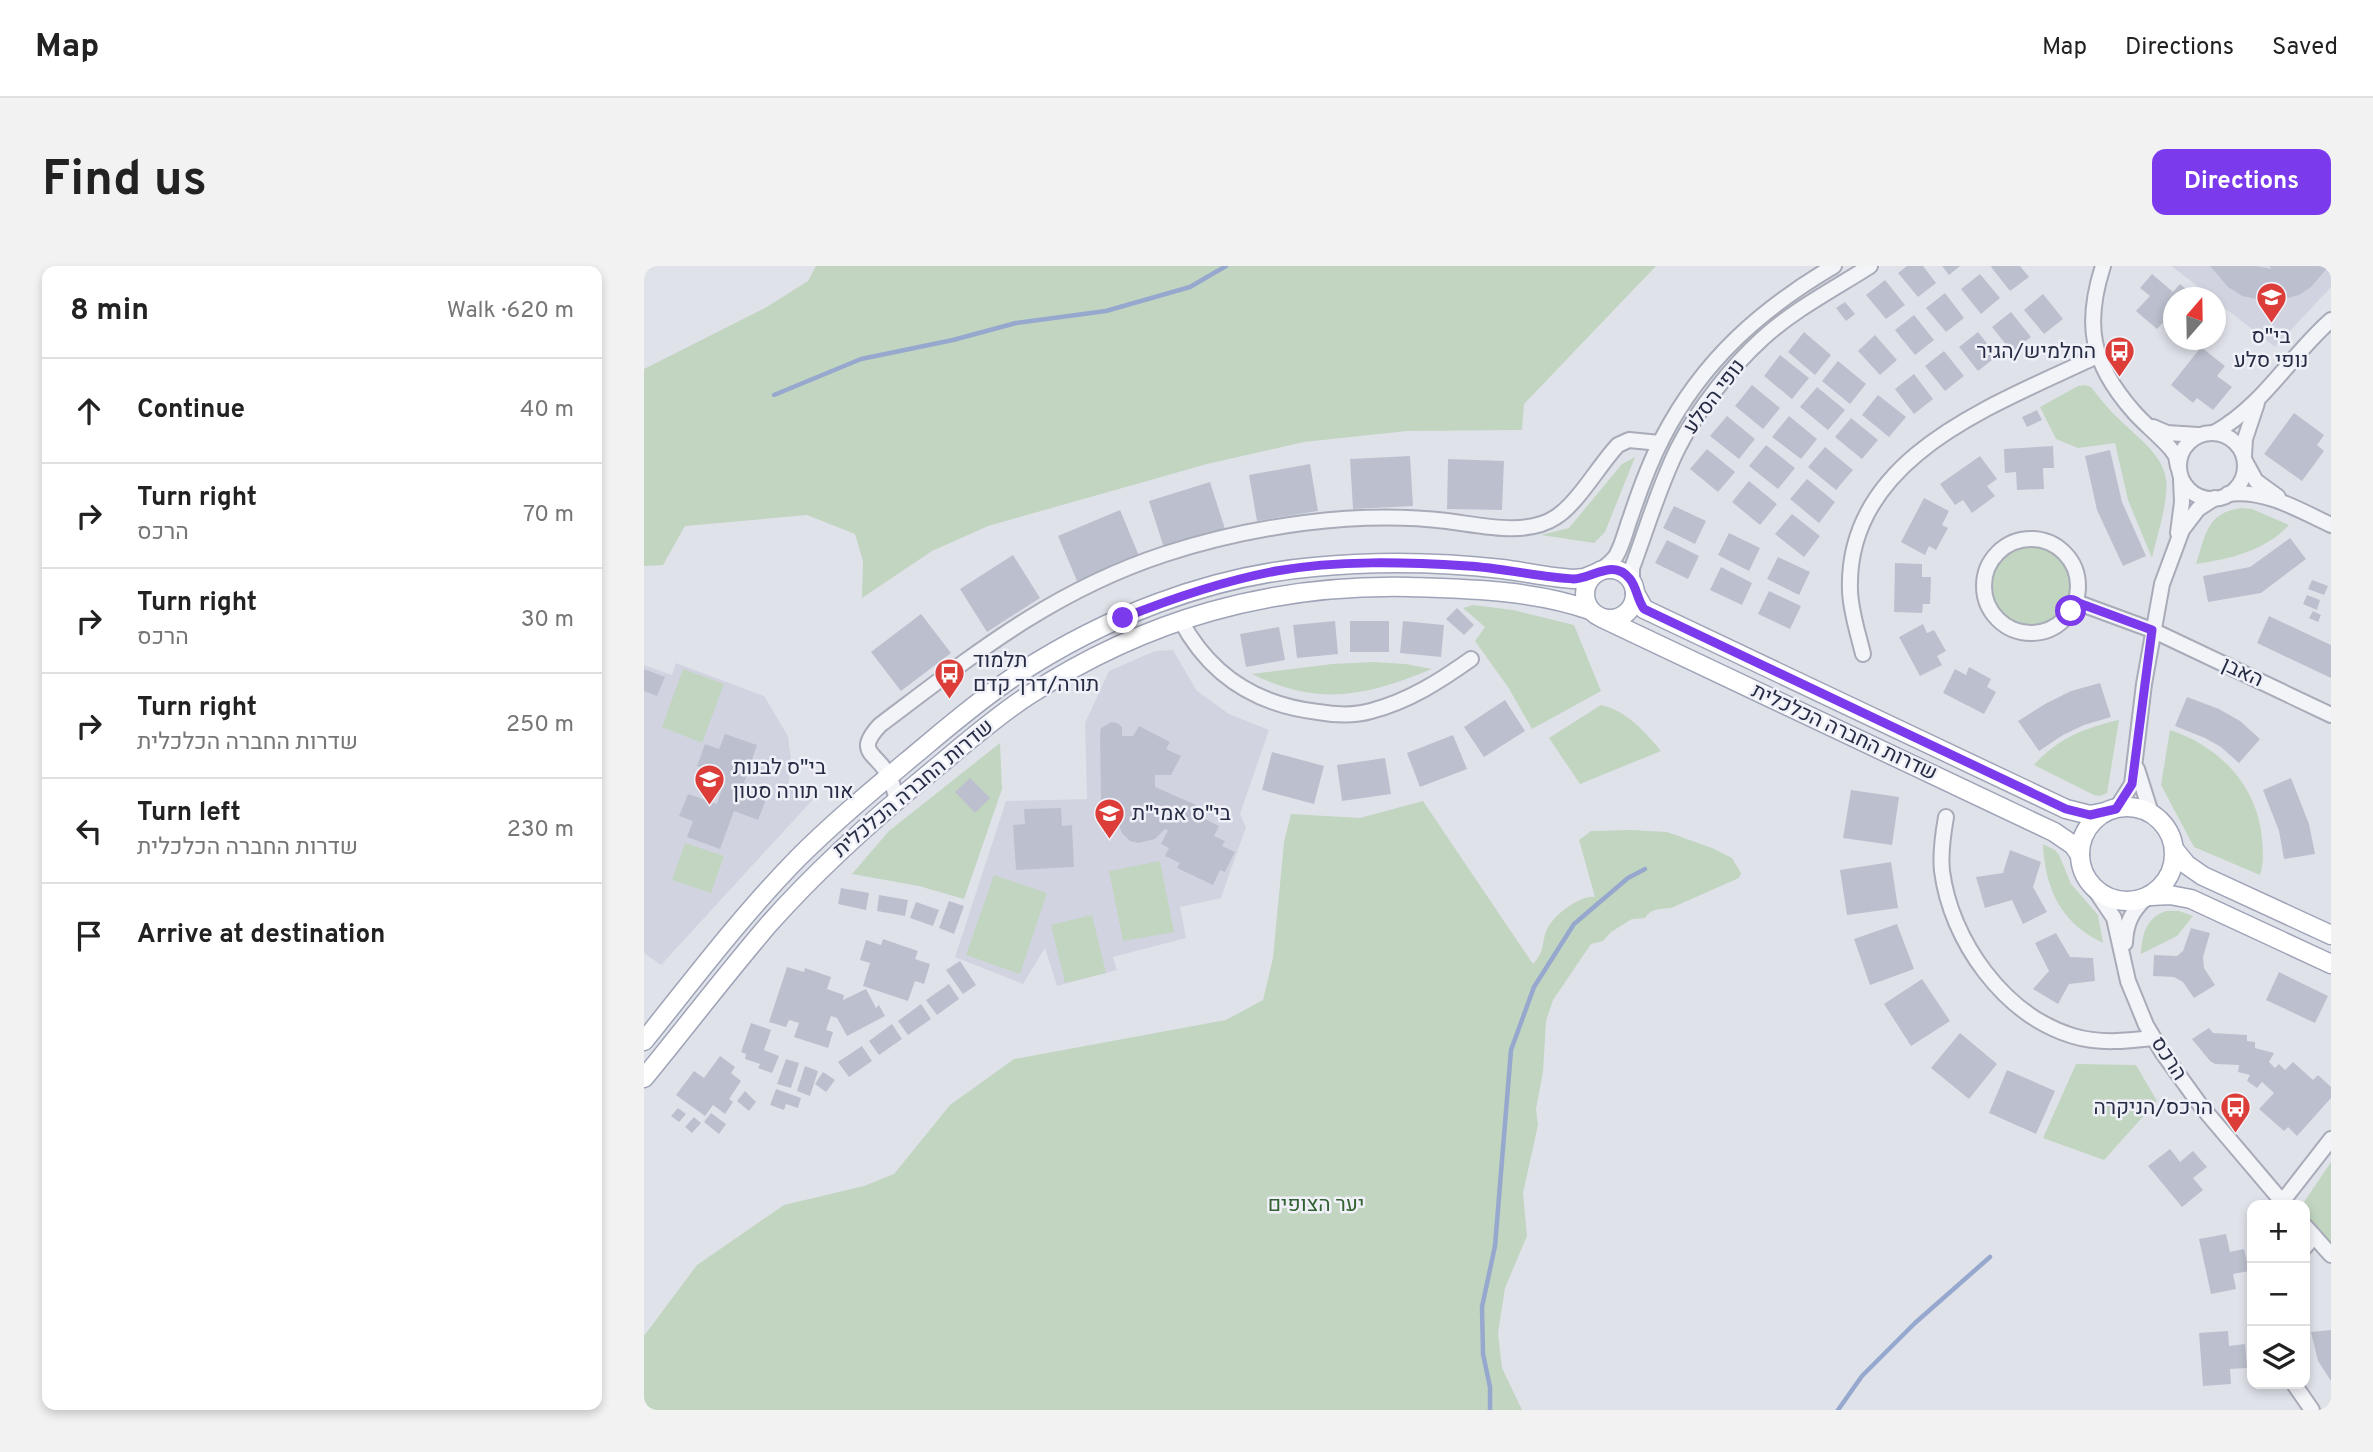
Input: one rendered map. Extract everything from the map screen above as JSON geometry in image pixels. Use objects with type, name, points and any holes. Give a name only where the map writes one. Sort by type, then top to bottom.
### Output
[{"type":"main road","name":"שדרות החברה הכלכלית","points":[[644,1041],[728,936],[789,867],[889,776],[987,696],[1039,662],[1123,618],[1219,584],[1278,571],[1373,563],[1467,566],[1574,579],[1597,572]]},
{"type":"main road","points":[[1618,570],[1633,587],[1633,604],[1624,615],[1612,619],[1596,614],[1584,597],[1586,586],[1597,572],[1618,570]]},
{"type":"main road","name":"שדרות החברה הכלכלית","points":[[644,1078],[777,916],[828,862],[897,800],[1001,715],[1028,696],[1103,653],[1181,621],[1225,607],[1282,594],[1360,587],[1500,592],[1535,597],[1596,614],[2054,832],[2073,845],[2080,855]]},
{"type":"main road","name":"שדרות החברה הכלכלית","points":[[1633,587],[1644,609],[2053,803],[2090,815],[2111,811]]},
{"type":"main road","points":[[2149,896],[2168,880],[2175,863],[2169,832],[2159,818],[2135,807],[2111,811],[2092,822],[2083,837],[2080,855],[2081,864],[2091,884],[2099,892],[2113,900],[2125,902],[2149,896],[2170,895],[2191,899],[2331,964]]},
{"type":"main road","points":[[2174,849],[2194,871],[2331,935]]},
{"type":"street","name":"נופי הסלע","points":[[1597,572],[1616,555],[1660,443],[1686,399],[1734,339],[1777,302],[1834,266]]},
{"type":"street","name":"נופי הסלע","points":[[1633,587],[1632,568],[1663,484],[1679,446],[1702,410],[1763,338],[1805,306],[1870,266]]},
{"type":"street","points":[[2103,266],[2094,296],[2092,330],[2110,381],[2134,413],[2155,429],[2166,433],[2226,436],[2238,446],[2256,481],[2287,504]]},
{"type":"street","points":[[2176,546],[2181,512],[2180,456],[2185,445],[2227,425],[2257,402],[2331,320]]},
{"type":"street","points":[[1864,654],[1853,615],[1850,571],[1857,536],[1876,497],[1911,458],[1967,420],[2099,355]]},
{"type":"street","points":[[2111,811],[2132,784],[2152,630],[2162,584],[2189,519],[2198,509],[2221,496],[2242,479],[2245,439],[2257,402]]},
{"type":"street","points":[[2141,418],[2171,449],[2187,488],[2197,495],[2221,496],[2248,492],[2287,504],[2331,525]]},
{"type":"street","points":[[897,800],[889,776],[870,752],[867,745],[869,737],[880,725],[980,650],[1023,620],[1068,594],[1165,554],[1279,528],[1329,521],[1385,518],[1431,519],[1519,528],[1535,526],[1556,518],[1569,506],[1618,445],[1629,440],[1660,443]]},
{"type":"street","points":[[2027,540],[2043,541],[2060,549],[2074,567],[2078,581],[2076,602],[2065,619],[2052,629],[2033,634],[2017,632],[2003,624],[1989,608],[1984,593],[1986,573],[1993,558],[2006,547],[2027,540]]},
{"type":"street","name":"האבן","points":[[2076,602],[2152,630],[2331,715]]},
{"type":"street","points":[[1181,621],[1202,655],[1218,670],[1268,701],[1314,712],[1347,715],[1395,704],[1442,680],[1471,659]]},
{"type":"street","points":[[2136,764],[2151,813]]},
{"type":"street","points":[[1946,817],[1942,869],[1946,891],[1965,941],[1982,968],[2001,989],[2033,1017],[2074,1037],[2118,1041],[2153,1038]]},
{"type":"street","name":"הרכס","points":[[2091,884],[2114,918],[2135,1001],[2153,1038],[2201,1106],[2281,1200]]},
{"type":"street","name":"הרכס","points":[[2124,965],[2129,918],[2149,896]]},
{"type":"street","points":[[2286,1200],[2331,1139]]},
{"type":"street","points":[[2310,1238],[2331,1255]]},
{"type":"street","points":[[2297,1389],[2312,1410]]},
{"type":"shaded area","name":"בי\"ס נופי סלע","points":[[2171,266],[2331,266],[2331,287],[2275,347],[2226,309],[2226,287],[2199,287]]},
{"type":"shaded area","points":[[1173,650],[1197,691],[1229,714],[1269,730],[1240,814],[1246,827],[1221,898],[1180,907],[1186,938],[1113,957],[1117,970],[1057,986],[1045,948],[1023,984],[955,957],[1006,801],[1087,799],[1085,723],[1109,671],[1155,651]]},
{"type":"shaded area","points":[[676,663],[764,696],[788,736],[791,759],[788,789],[816,796],[661,965],[644,953],[644,665],[672,675]]},
{"type":"green space","points":[[816,266],[1656,266],[1524,404],[1522,430],[1407,431],[1304,442],[1207,464],[988,526],[932,551],[862,598],[863,561],[855,534],[807,515],[685,526],[663,565],[644,566],[644,369],[765,308],[808,281]]},
{"type":"green space","points":[[2078,386],[2091,387],[2112,412],[2148,446],[2163,469],[2166,497],[2152,558],[2128,500],[2115,443],[2078,448],[2056,439],[2040,407]]},
{"type":"green space","points":[[1635,457],[1605,532],[1594,543],[1541,535],[1569,528],[1622,464]]},
{"type":"green space","points":[[2252,509],[2289,525],[2280,534],[2258,547],[2196,564],[2205,535],[2214,520],[2229,511]]},
{"type":"green space","points":[[2031,545],[2047,548],[2060,557],[2069,570],[2072,586],[2069,602],[2060,615],[2047,624],[2031,627],[2015,624],[2002,615],[1993,602],[1990,586],[1993,570],[2002,557],[2015,548]]},
{"type":"green space","points":[[1473,605],[1513,610],[1574,625],[1601,691],[1532,729],[1508,687],[1475,641],[1485,627],[1463,608]]},
{"type":"green space","points":[[1374,662],[1432,669],[1385,686],[1342,694],[1299,691],[1252,674],[1332,664]]},
{"type":"green space","points":[[683,669],[724,684],[702,743],[662,727]]},
{"type":"green space","points":[[1601,705],[1627,717],[1661,751],[1580,784],[1549,738]]},
{"type":"green space","points":[[2119,720],[2107,793],[2094,795],[2034,765],[2052,748],[2073,735]]},
{"type":"green space","points":[[2170,730],[2188,737],[2219,757],[2244,785],[2259,819],[2263,852],[2260,875],[2194,847],[2161,785]]},
{"type":"green space","points":[[1000,743],[1002,789],[964,899],[919,886],[852,874],[889,831]]},
{"type":"green space","name":"יער הצופים","points":[[1423,801],[1533,964],[1542,950],[1547,929],[1555,918],[1582,899],[1595,897],[1579,840],[1591,831],[1667,832],[1732,858],[1741,873],[1739,878],[1671,908],[1653,911],[1645,918],[1632,919],[1611,932],[1603,941],[1591,944],[1553,1000],[1546,1021],[1543,1072],[1536,1109],[1538,1125],[1523,1193],[1527,1236],[1505,1288],[1498,1333],[1502,1368],[1522,1410],[644,1410],[644,1336],[697,1265],[784,1205],[864,1186],[894,1174],[950,1105],[1014,1059],[1226,1020],[1263,1000],[1273,958],[1284,842],[1291,814],[1360,818]]},
{"type":"green space","points":[[685,843],[724,856],[711,893],[672,880]]},
{"type":"green space","points":[[2043,844],[2059,855],[2071,884],[2098,915],[2103,943],[2076,925],[2058,903],[2047,876]]},
{"type":"green space","points":[[1160,861],[1174,932],[1123,941],[1109,871]]},
{"type":"green space","points":[[994,875],[1047,893],[1020,974],[966,955]]},
{"type":"green space","points":[[2166,911],[2179,911],[2193,916],[2177,936],[2141,954],[2146,928],[2154,918]]},
{"type":"green space","points":[[1092,915],[1106,973],[1065,983],[1051,925]]},
{"type":"green space","points":[[2076,1064],[2136,1065],[2157,1101],[2104,1160],[2043,1138]]},
{"type":"green space","points":[[2331,1162],[2331,1243],[2310,1220],[2310,1200],[2305,1200]]},
{"type":"building","points":[[1907,266],[1923,266],[1936,283],[1918,297],[1898,273]]},
{"type":"building","points":[[1942,266],[1960,266],[1949,275]]},
{"type":"building","points":[[1992,266],[2020,266],[2029,277],[2010,291]]},
{"type":"building","points":[[2210,266],[2256,266],[2271,269],[2270,266],[2329,266],[2311,287],[2299,295],[2273,302],[2242,296],[2228,287]]},
{"type":"building","points":[[1980,274],[2000,298],[1981,314],[1961,289]]},
{"type":"building","points":[[2152,274],[2167,287],[2163,287],[2163,322],[2157,329],[2136,311],[2150,296],[2140,288]]},
{"type":"building","points":[[1885,280],[1905,305],[1886,319],[1866,295]]},
{"type":"building","points":[[1945,293],[1964,318],[1946,332],[1926,308]]},
{"type":"building","points":[[2043,294],[2063,319],[2044,334],[2024,310]]},
{"type":"building","points":[[1845,302],[1855,314],[1846,321],[1836,308]]},
{"type":"building","points":[[2011,312],[2031,337],[2012,352],[1992,327]]},
{"type":"building","points":[[1914,315],[1934,340],[1915,355],[1895,330]]},
{"type":"building","points":[[1804,332],[1831,355],[1815,375],[1788,352]]},
{"type":"building","points":[[1978,332],[1997,356],[1978,371],[1959,347]]},
{"type":"building","points":[[1875,335],[1897,360],[1880,375],[1858,351]]},
{"type":"building","points":[[2199,350],[2205,350],[2225,366],[2217,376],[2232,387],[2213,410],[2197,398],[2193,403],[2171,385]]},
{"type":"building","points":[[1944,351],[1964,376],[1945,391],[1925,366]]},
{"type":"building","points":[[1780,355],[1809,378],[1792,399],[1764,376]]},
{"type":"building","points":[[1838,361],[1866,384],[1850,404],[1822,381]]},
{"type":"building","points":[[1914,374],[1933,399],[1914,414],[1895,389]]},
{"type":"building","points":[[1752,385],[1780,408],[1763,429],[1735,406]]},
{"type":"building","points":[[1817,387],[1845,410],[1828,430],[1800,407]]},
{"type":"building","points":[[1878,395],[1906,417],[1889,437],[1862,415]]},
{"type":"building","points":[[2037,410],[2042,420],[2027,427],[2022,417]]},
{"type":"building","points":[[2294,413],[2324,435],[2317,445],[2324,451],[2302,481],[2264,454]]},
{"type":"building","points":[[1727,416],[1755,439],[1739,459],[1710,436]]},
{"type":"building","points":[[1789,416],[1817,439],[1801,459],[1772,437]]},
{"type":"building","points":[[1851,418],[1878,440],[1862,459],[1835,437]]},
{"type":"building","points":[[1766,445],[1795,468],[1778,489],[1749,466]]},
{"type":"building","points":[[2053,446],[2054,468],[2043,468],[2044,489],[2017,490],[2016,472],[2005,473],[2004,449]]},
{"type":"building","points":[[1825,447],[1853,470],[1836,490],[1808,467]]},
{"type":"building","points":[[1707,449],[1735,472],[1718,492],[1690,469]]},
{"type":"building","points":[[2110,450],[2122,502],[2146,556],[2123,566],[2097,510],[2085,456]]},
{"type":"building","points":[[1410,456],[1413,506],[1353,509],[1350,459]]},
{"type":"building","points":[[1980,456],[1997,479],[1987,486],[1995,496],[1972,513],[1963,500],[1955,505],[1940,484]]},
{"type":"building","points":[[1448,459],[1504,461],[1502,510],[1447,509]]},
{"type":"building","points":[[1310,464],[1318,511],[1257,521],[1249,475]]},
{"type":"building","points":[[1807,479],[1835,502],[1819,523],[1790,499]]},
{"type":"building","points":[[1749,481],[1777,504],[1760,525],[1732,502]]},
{"type":"building","points":[[1210,482],[1225,529],[1164,548],[1149,501]]},
{"type":"building","points":[[1924,498],[1949,511],[1942,525],[1948,528],[1936,550],[1929,546],[1925,555],[1901,542]]},
{"type":"building","points":[[1674,506],[1706,521],[1695,544],[1663,528]]},
{"type":"building","points":[[1120,510],[1139,556],[1077,581],[1058,536]]},
{"type":"building","points":[[1792,514],[1820,536],[1804,557],[1775,534]]},
{"type":"building","points":[[1729,533],[1760,548],[1749,571],[1718,555]]},
{"type":"building","points":[[2290,538],[2306,559],[2261,593],[2208,602],[2203,576],[2250,567]]},
{"type":"building","points":[[1667,540],[1699,556],[1688,579],[1655,563]]},
{"type":"building","points":[[1013,555],[1040,598],[987,632],[960,589]]},
{"type":"building","points":[[1778,557],[1810,572],[1799,595],[1767,579]]},
{"type":"building","points":[[1895,563],[1922,564],[1922,577],[1931,577],[1930,604],[1923,604],[1922,613],[1894,612]]},
{"type":"building","points":[[1721,567],[1752,583],[1742,605],[1710,590]]},
{"type":"building","points":[[2312,580],[2328,586],[2324,595],[2308,589]]},
{"type":"building","points":[[1769,591],[1801,606],[1790,629],[1758,614]]},
{"type":"building","points":[[2307,595],[2320,600],[2317,610],[2303,604]]},
{"type":"building","points":[[1457,608],[1474,625],[1464,635],[1446,619]]},
{"type":"building","points":[[2313,611],[2321,615],[2318,622],[2309,618]]},
{"type":"building","points":[[921,614],[951,653],[901,691],[871,652]]},
{"type":"building","points":[[2269,616],[2331,645],[2331,678],[2257,643]]},
{"type":"building","points":[[1335,621],[1338,654],[1297,658],[1293,625]]},
{"type":"building","points":[[1350,621],[1389,621],[1389,652],[1350,652]]},
{"type":"building","points":[[1403,621],[1444,625],[1441,657],[1400,653]]},
{"type":"building","points":[[1923,624],[1927,633],[1934,630],[1946,651],[1937,656],[1942,665],[1920,676],[1899,637]]},
{"type":"building","points":[[1279,627],[1285,660],[1246,667],[1240,634]]},
{"type":"building","points":[[1969,667],[1991,679],[1987,687],[1996,692],[1984,714],[1943,693],[1955,669],[1966,675]]},
{"type":"building","points":[[644,669],[665,677],[657,696],[644,691]]},
{"type":"building","points":[[2100,683],[2111,717],[2084,725],[2039,751],[2018,721],[2071,691]]},
{"type":"building","points":[[2187,697],[2219,709],[2240,721],[2260,739],[2239,763],[2221,747],[2175,726]]},
{"type":"building","points":[[1505,700],[1525,731],[1484,757],[1464,727]]},
{"type":"building","points":[[1111,722],[1122,727],[1122,736],[1133,736],[1139,726],[1170,742],[1166,749],[1181,756],[1171,775],[1155,775],[1155,787],[1201,807],[1197,815],[1219,826],[1214,836],[1225,841],[1222,846],[1235,852],[1225,872],[1220,870],[1213,885],[1177,868],[1180,863],[1165,856],[1169,848],[1161,844],[1168,830],[1165,829],[1155,839],[1138,843],[1130,841],[1122,833],[1107,800],[1101,800],[1100,733],[1101,728]]},
{"type":"building","points":[[725,734],[757,745],[744,783],[769,792],[758,820],[734,811],[720,849],[687,837],[693,821],[679,816],[688,794],[717,804],[726,776],[697,766],[705,744],[719,749]]},
{"type":"building","points":[[1453,735],[1467,769],[1420,787],[1407,753]]},
{"type":"building","points":[[1272,752],[1324,766],[1314,804],[1262,790]]},
{"type":"building","points":[[1385,758],[1391,794],[1342,801],[1337,765]]},
{"type":"building","points":[[970,778],[990,798],[975,813],[955,792]]},
{"type":"building","points":[[2291,778],[2309,824],[2315,854],[2284,859],[2279,831],[2263,790]]},
{"type":"building","points":[[1851,790],[1899,797],[1892,845],[1843,838]]},
{"type":"building","points":[[1061,808],[1062,826],[1072,825],[1074,867],[1016,870],[1013,825],[1025,824],[1024,809]]},
{"type":"building","points":[[2010,850],[2041,862],[2033,887],[2047,912],[2023,924],[2012,900],[1985,908],[1976,877],[2003,873]]},
{"type":"building","points":[[1891,862],[1898,908],[1847,915],[1840,870]]},
{"type":"building","points":[[841,888],[869,893],[866,910],[838,904]]},
{"type":"building","points":[[879,895],[908,900],[905,916],[877,911]]},
{"type":"building","points":[[949,901],[964,906],[954,934],[939,928]]},
{"type":"building","points":[[916,902],[939,910],[933,926],[910,918]]},
{"type":"building","points":[[1897,924],[1914,969],[1870,985],[1854,939]]},
{"type":"building","points":[[2191,928],[2210,933],[2203,957],[2204,968],[2215,985],[2194,998],[2183,982],[2174,977],[2153,976],[2154,955],[2177,956],[2183,951]]},
{"type":"building","points":[[2056,933],[2070,957],[2093,958],[2095,981],[2069,984],[2058,1004],[2033,989],[2049,971],[2035,943]]},
{"type":"building","points":[[883,939],[918,951],[915,959],[930,964],[924,984],[915,981],[908,1001],[863,986],[870,963],[860,960],[866,940],[881,945]]},
{"type":"building","points":[[960,961],[976,985],[963,994],[946,970]]},
{"type":"building","points":[[787,967],[804,972],[805,968],[831,977],[827,989],[844,995],[843,1000],[866,989],[876,1008],[879,1005],[885,1016],[847,1036],[837,1018],[831,1016],[826,1030],[833,1032],[828,1048],[794,1037],[799,1023],[789,1020],[786,1027],[769,1022]]},
{"type":"building","points":[[2279,972],[2328,996],[2315,1023],[2266,1000]]},
{"type":"building","points":[[1922,979],[1950,1021],[1911,1046],[1884,1004]]},
{"type":"building","points":[[949,984],[959,999],[937,1015],[926,1000]]},
{"type":"building","points":[[921,1004],[931,1019],[908,1035],[898,1021]]},
{"type":"building","points":[[751,1023],[771,1030],[764,1050],[779,1056],[772,1073],[758,1068],[760,1064],[745,1059],[746,1054],[741,1052]]},
{"type":"building","points":[[892,1024],[902,1039],[879,1055],[869,1041]]},
{"type":"building","points":[[2209,1028],[2213,1033],[2247,1035],[2247,1041],[2255,1042],[2255,1048],[2274,1053],[2269,1062],[2275,1068],[2279,1064],[2285,1070],[2293,1062],[2313,1080],[2318,1075],[2331,1087],[2331,1098],[2297,1136],[2288,1127],[2284,1131],[2259,1109],[2274,1093],[2262,1082],[2257,1088],[2247,1081],[2250,1075],[2238,1072],[2239,1065],[2215,1064],[2210,1061],[2192,1039]]},
{"type":"building","points":[[1960,1033],[1997,1064],[1969,1099],[1931,1068]]},
{"type":"building","points":[[862,1046],[872,1061],[849,1077],[838,1062]]},
{"type":"building","points":[[720,1056],[735,1067],[731,1073],[741,1081],[729,1099],[733,1102],[725,1114],[713,1105],[705,1116],[676,1095],[694,1071],[704,1078]]},
{"type":"building","points":[[786,1059],[799,1063],[791,1088],[777,1084]]},
{"type":"building","points":[[805,1066],[818,1071],[810,1096],[797,1091]]},
{"type":"building","points":[[2007,1070],[2055,1091],[2036,1134],[1989,1113]]},
{"type":"building","points":[[823,1072],[835,1080],[826,1092],[815,1084]]},
{"type":"building","points":[[776,1089],[801,1098],[798,1108],[786,1104],[784,1110],[770,1105]]},
{"type":"building","points":[[745,1091],[756,1102],[749,1111],[737,1101]]},
{"type":"building","points":[[678,1108],[686,1114],[679,1122],[671,1116]]},
{"type":"building","points":[[711,1113],[726,1124],[719,1134],[704,1122]]},
{"type":"building","points":[[694,1117],[701,1123],[692,1133],[685,1127]]},
{"type":"building","points":[[2170,1149],[2180,1162],[2193,1151],[2207,1167],[2193,1178],[2203,1190],[2182,1207],[2148,1166]]},
{"type":"building","points":[[2226,1234],[2230,1252],[2244,1249],[2247,1271],[2233,1274],[2236,1289],[2211,1294],[2199,1239]]},
{"type":"building","points":[[2331,1330],[2331,1381],[2318,1361],[2311,1332]]},
{"type":"building","points":[[2228,1331],[2229,1346],[2245,1344],[2247,1368],[2230,1369],[2231,1384],[2203,1386],[2199,1333]]},
{"type":"waterway","points":[[774,395],[861,359],[953,340],[1016,323],[1106,311],[1190,287],[1226,266]]},
{"type":"waterway","points":[[1490,1410],[1490,1387],[1483,1354],[1482,1307],[1495,1246],[1511,1050],[1534,987],[1574,924],[1628,878],[1645,869]]},
{"type":"waterway","points":[[1838,1410],[1862,1376],[1915,1323],[1990,1257]]},
{"type":"place","name":"בי\"ס נופי סלע","points":[[2271,324]]},
{"type":"place","name":"החלמיש/הגיר","points":[[2119,379]]},
{"type":"place","name":"תלמוד תורה/דרך קדם","points":[[950,700]]},
{"type":"place","name":"בי\"ס לבנות אור תורה סטון","points":[[710,807]]},
{"type":"place","name":"בי\"ס אמי\"ת","points":[[1109,841]]},
{"type":"place","name":"הרכס/הניקרה","points":[[2236,1135]]},
{"type":"route","points":[[1123,618],[1219,584],[1278,571],[1313,567],[1373,563],[1467,566],[1563,579],[1584,578],[1601,570],[1618,570],[1632,582],[1639,603],[1644,609],[2066,809],[2090,815],[2116,809],[2132,784],[2152,630],[2076,602],[2071,611]]}]
